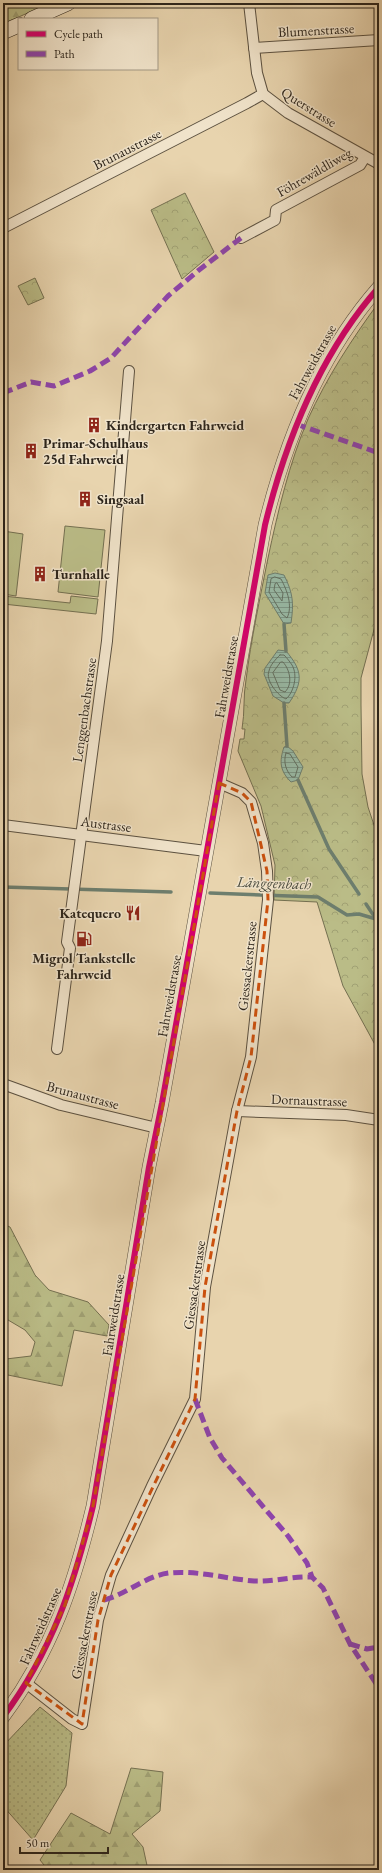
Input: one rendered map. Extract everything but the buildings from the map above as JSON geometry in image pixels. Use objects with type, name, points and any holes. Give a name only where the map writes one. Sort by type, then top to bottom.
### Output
[{"type":"main road","points":[[34,18],[68,3]]},
{"type":"main road","points":[[3,32],[18,25]]},
{"type":"street","name":"Querstrasse","points":[[249,3],[257,73],[263,94],[288,113],[379,164]]},
{"type":"street","name":"Blumenstrasse","points":[[254,48],[379,40]]},
{"type":"street","name":"Brunaustrasse","points":[[3,228],[263,94]]},
{"type":"street","name":"Föhrewäldliweg","points":[[241,238],[274,220],[276,210],[360,165],[365,157]]},
{"type":"street","name":"Fahrweidstrasse","points":[[5,1710],[26,1683],[38,1663],[65,1605],[81,1555],[93,1506],[156,1128],[162,1103],[265,525],[296,424],[325,366],[347,331],[379,287]]},
{"type":"street","name":"Lenggenbachstrasse","points":[[57,1049],[70,948],[67,942],[107,641],[129,371]]},
{"type":"street","name":"Giessackerstrasse","points":[[26,1683],[72,1719],[82,1724],[98,1620],[111,1575],[152,1486],[195,1399],[205,1287],[237,1111],[250,1057],[258,1006],[268,895],[263,843],[251,802],[242,793],[219,783]]},
{"type":"street","name":"Austrasse","points":[[3,825],[206,851]]},
{"type":"street","name":"Brunaustrasse","points":[[3,1084],[61,1105],[156,1128]]},
{"type":"street","name":"Dornaustrasse","points":[[237,1111],[346,1115],[379,1120]]},
{"type":"highlighted area","points":[[219,783],[242,793],[251,802],[267,871],[268,900],[251,1057],[237,1111],[205,1287],[195,1399],[111,1575],[98,1620],[82,1724],[26,1683],[65,1605],[93,1506]]},
{"type":"green space","points":[[3,3],[50,3],[3,24]]},
{"type":"green space","points":[[185,193],[214,252],[182,279],[151,210]]},
{"type":"green space","points":[[35,278],[44,298],[28,305],[18,286]]},
{"type":"green space","points":[[379,302],[379,611],[361,678],[361,705],[362,774],[368,807],[379,840],[379,1052],[343,986],[317,902],[274,900],[275,865],[261,806],[238,751],[240,739],[244,739],[245,729],[242,729],[245,686],[250,650],[268,558],[295,453],[308,419],[323,388],[359,330]]},
{"type":"green space","points":[[65,526],[105,530],[98,597],[58,592]]},
{"type":"green space","points":[[3,531],[23,534],[16,596],[3,594]]},
{"type":"green space","points":[[3,596],[70,603],[71,596],[98,599],[96,614],[3,604]]},
{"type":"green space","points":[[379,611],[379,635],[372,635]]},
{"type":"green space","points":[[3,1224],[10,1227],[35,1275],[49,1290],[88,1302],[109,1325],[107,1336],[74,1330],[62,1386],[3,1374],[3,1361],[6,1359],[31,1356],[35,1342],[25,1330],[3,1317]]},
{"type":"green space","points":[[40,1707],[72,1733],[66,1786],[33,1840],[3,1806],[3,1746]]},
{"type":"green space","points":[[131,1768],[163,1772],[160,1811],[132,1834],[143,1847],[148,1870],[48,1870],[40,1860],[71,1813],[110,1834]]},
{"type":"water","points":[[275,573],[284,575],[291,593],[291,623],[284,624],[265,593],[268,575]]},
{"type":"water","points":[[278,650],[286,651],[298,670],[299,682],[289,703],[284,703],[273,696],[264,674],[265,668]]},
{"type":"water","points":[[287,746],[293,751],[303,767],[298,780],[291,782],[283,770],[281,762],[282,752],[284,747]]},
{"type":"waterway","points":[[284,624],[286,651]]},
{"type":"waterway","points":[[284,703],[287,746]]},
{"type":"waterway","points":[[298,780],[329,849],[359,894]]},
{"type":"waterway","name":"Länggenbach","points":[[3,887],[171,892]]},
{"type":"waterway","name":"Länggenbach","points":[[210,893],[318,897],[347,915],[359,914],[376,919],[379,922]]},
{"type":"waterway","points":[[366,904],[376,919]]},
{"type":"marked path","points":[[3,393],[31,382],[54,386],[90,371],[111,358],[168,296],[241,238]]},
{"type":"marked path","points":[[296,424],[379,453]]},
{"type":"marked path","points":[[195,1399],[210,1438],[222,1458],[288,1536],[307,1563],[312,1577],[323,1588],[350,1644],[377,1685],[379,1691]]},
{"type":"marked path","points":[[104,1600],[120,1594],[144,1581],[169,1573],[180,1572],[254,1581],[312,1577]]},
{"type":"marked path","points":[[350,1644],[367,1649],[379,1647]]},
{"type":"cycle path","points":[[3,1717],[20,1692],[48,1642],[78,1563],[93,1506],[149,1167],[162,1103],[265,525],[283,461],[308,399],[339,340],[379,287]]},
{"type":"place","name":"Kindergarten Fahrweid","points":[[94,425]]},
{"type":"place","name":"Primar-Schulhaus 25d Fahrweid","points":[[31,451]]},
{"type":"place","name":"Singsaal","points":[[85,499]]},
{"type":"place","name":"Turnhalle","points":[[40,574]]},
{"type":"place","name":"Katequero","points":[[133,913]]},
{"type":"place","name":"Migrol Tankstelle Fahrweid","points":[[84,939]]}]
